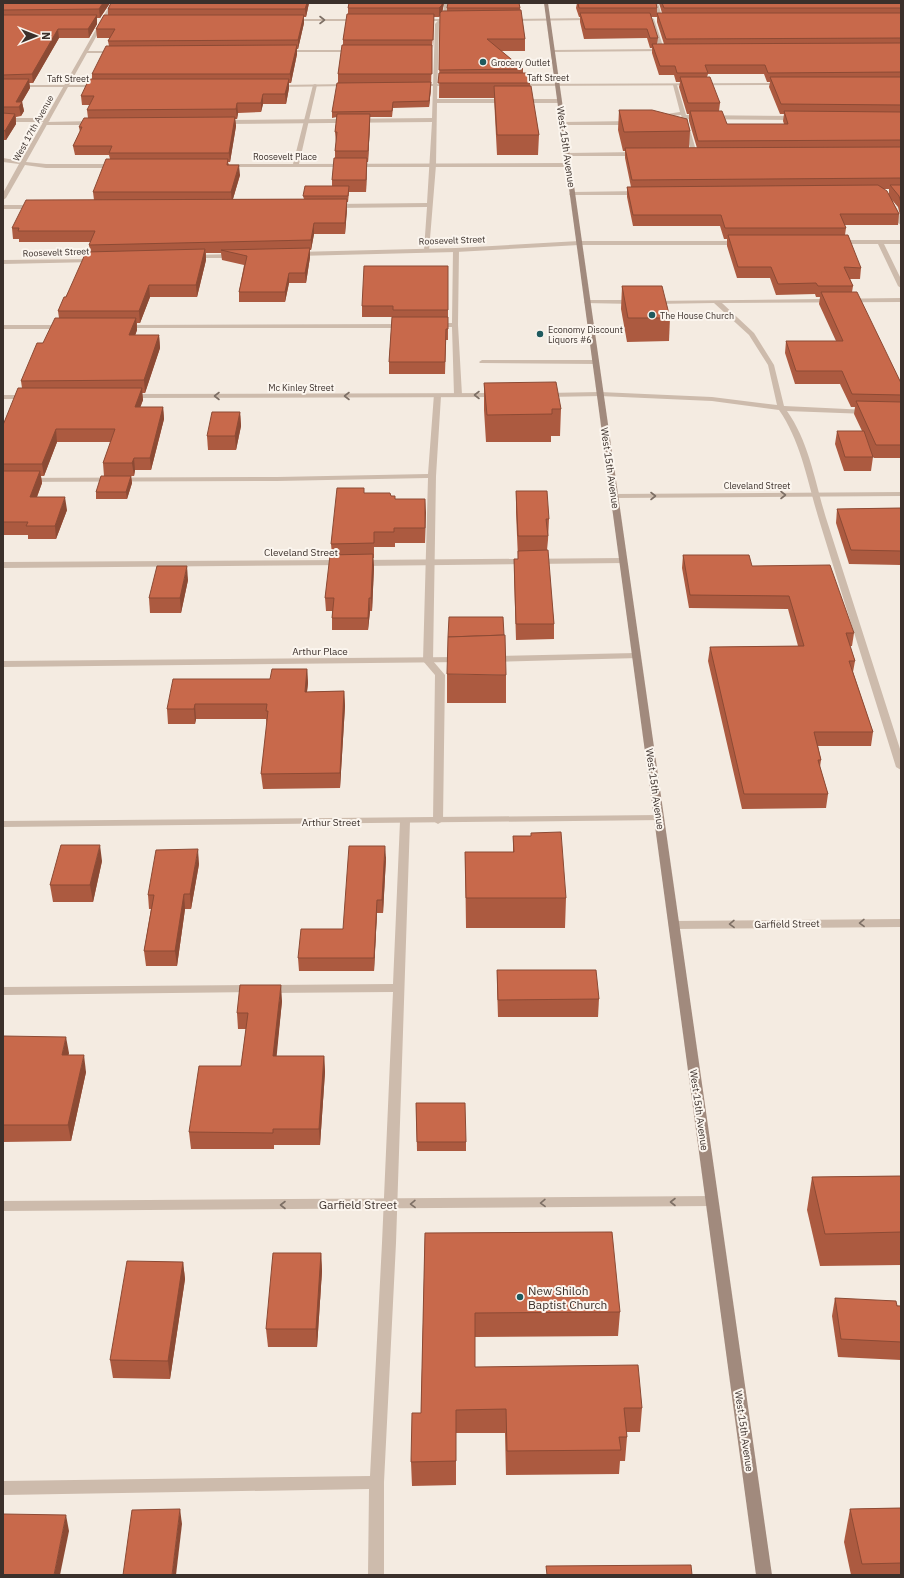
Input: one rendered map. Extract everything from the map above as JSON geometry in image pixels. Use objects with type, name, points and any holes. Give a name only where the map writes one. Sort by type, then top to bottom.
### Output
[{"type":"main road","name":"West 15th Avenue","points":[[546,3],[764,1575]]},
{"type":"street","name":"West 17th Avenue","points":[[3,198],[112,3]]},
{"type":"street","points":[[427,250],[433,165],[434,85],[437,24],[445,15],[446,3]]},
{"type":"street","points":[[656,3],[661,19]]},
{"type":"street","points":[[645,19],[669,19]]},
{"type":"street","points":[[652,19],[662,50]]},
{"type":"street","points":[[282,20],[366,20]]},
{"type":"street","points":[[418,20],[456,20]]},
{"type":"street","points":[[504,20],[600,20]]},
{"type":"street","points":[[96,21],[110,21]]},
{"type":"street","points":[[552,51],[670,50]]},
{"type":"street","points":[[276,51],[356,51]]},
{"type":"street","points":[[428,51],[435,51]]},
{"type":"street","points":[[85,52],[125,52]]},
{"type":"street","points":[[675,84],[694,154]]},
{"type":"street","name":"Taft Street","points":[[512,85],[792,84]]},
{"type":"street","points":[[272,86],[355,85]]},
{"type":"street","points":[[410,85],[457,85]]},
{"type":"street","name":"Taft Street","points":[[3,86],[104,86]]},
{"type":"street","points":[[296,165],[315,86]]},
{"type":"street","points":[[434,101],[559,101]]},
{"type":"street","points":[[648,117],[683,115],[800,118]]},
{"type":"street","points":[[623,123],[641,118]]},
{"type":"street","points":[[3,120],[98,123]]},
{"type":"street","points":[[218,122],[434,120]]},
{"type":"street","points":[[562,124],[638,124]]},
{"type":"street","points":[[682,134],[689,136]]},
{"type":"street","name":"Roosevelt Place","points":[[218,166],[433,165],[568,160],[647,154]]},
{"type":"street","points":[[686,154],[702,154]]},
{"type":"street","points":[[3,160],[46,166],[124,166]]},
{"type":"street","points":[[572,194],[647,193]]},
{"type":"street","points":[[888,200],[901,223]]},
{"type":"street","points":[[327,206],[430,205]]},
{"type":"street","points":[[3,207],[42,207]]},
{"type":"street","points":[[831,242],[901,242]]},
{"type":"street","points":[[880,242],[901,286]]},
{"type":"street","name":"Roosevelt Street","points":[[291,254],[456,250],[579,244],[743,243]]},
{"type":"street","points":[[456,250],[455,325],[458,396]]},
{"type":"street","points":[[187,257],[243,256]]},
{"type":"street","name":"Roosevelt Street","points":[[3,262],[99,260]]},
{"type":"street","points":[[648,302],[901,300]]},
{"type":"street","points":[[715,301],[740,322],[762,349],[775,379],[781,407],[790,420],[802,447],[815,495],[901,767]]},
{"type":"street","points":[[588,302],[640,302]]},
{"type":"street","points":[[118,328],[416,325]]},
{"type":"street","points":[[424,325],[455,325]]},
{"type":"street","points":[[3,327],[72,327]]},
{"type":"street","points":[[482,362],[596,362]]},
{"type":"street","points":[[537,395],[600,394],[712,399],[800,410],[879,412]]},
{"type":"street","name":"Mc Kinley Street","points":[[121,396],[505,395]]},
{"type":"street","points":[[437,396],[432,476],[428,661],[440,675],[438,821]]},
{"type":"street","points":[[3,397],[35,397]]},
{"type":"street","points":[[3,480],[277,479],[432,476]]},
{"type":"street","name":"Cleveland Street","points":[[614,496],[901,494]]},
{"type":"street","name":"Cleveland Street","points":[[3,565],[623,561]]},
{"type":"street","points":[[482,659],[636,656]]},
{"type":"street","name":"Arthur Place","points":[[3,664],[466,660]]},
{"type":"street","name":"Arthur Street","points":[[3,824],[659,818]]},
{"type":"street","points":[[376,1575],[377,1482],[390,1204],[404,821]]},
{"type":"street","name":"Garfield Street","points":[[674,925],[901,923]]},
{"type":"street","points":[[3,991],[398,988]]},
{"type":"street","name":"Garfield Street","points":[[3,1206],[712,1201]]},
{"type":"street","points":[[3,1488],[377,1482]]},
{"type":"building","points":[[3,3],[103,3],[99,9],[3,10]]},
{"type":"building","points":[[111,3],[307,3],[305,9],[108,9]]},
{"type":"building","points":[[349,3],[442,3],[442,5],[439,8],[348,8]]},
{"type":"building","points":[[448,3],[519,3],[520,8],[447,8]]},
{"type":"building","points":[[578,3],[656,3],[657,8],[579,8]]},
{"type":"building","points":[[662,3],[901,3],[901,8],[664,8]]},
{"type":"building","points":[[521,10],[525,39],[487,39],[523,69],[439,70],[440,13],[442,11]]},
{"type":"building","points":[[580,13],[650,13],[658,38],[650,38],[647,29],[585,29]]},
{"type":"building","points":[[657,13],[901,13],[901,38],[666,39]]},
{"type":"building","points":[[347,14],[434,14],[433,40],[343,40]]},
{"type":"building","points":[[3,15],[97,15],[88,29],[58,29],[32,74],[3,75]]},
{"type":"building","points":[[104,15],[304,15],[298,40],[108,41],[115,29],[96,29]]},
{"type":"building","points":[[901,43],[901,72],[768,73],[765,65],[705,65],[708,73],[677,73],[675,66],[660,66],[652,44]]},
{"type":"building","points":[[297,45],[290,74],[92,74],[106,46]]},
{"type":"building","points":[[342,45],[432,45],[432,74],[338,74]]},
{"type":"building","points":[[439,73],[529,73],[530,83],[438,83]]},
{"type":"building","points":[[680,77],[710,77],[720,103],[688,103]]},
{"type":"building","points":[[770,77],[901,77],[901,105],[781,104]]},
{"type":"building","points":[[3,79],[29,79],[16,102],[22,102],[19,107],[3,107]]},
{"type":"building","points":[[89,79],[289,79],[285,94],[263,94],[261,103],[237,103],[236,109],[87,110],[94,96],[81,96]]},
{"type":"building","points":[[431,82],[429,101],[393,102],[392,111],[332,112],[337,83]]},
{"type":"building","points":[[494,86],[531,86],[539,135],[497,135]]},
{"type":"building","points":[[619,110],[652,110],[687,119],[690,131],[624,132]]},
{"type":"building","points":[[690,111],[722,111],[727,124],[788,124],[784,111],[901,112],[901,140],[698,141]]},
{"type":"building","points":[[3,113],[15,114],[5,131],[3,130]]},
{"type":"building","points":[[337,114],[370,114],[368,151],[335,151]]},
{"type":"building","points":[[235,117],[229,153],[109,153],[112,146],[73,146],[82,127],[79,127],[84,118]]},
{"type":"building","points":[[901,147],[901,178],[632,180],[625,148]]},
{"type":"building","points":[[334,158],[367,158],[366,180],[332,180]]},
{"type":"building","points":[[106,159],[228,159],[227,165],[239,165],[231,192],[93,192]]},
{"type":"building","points":[[878,185],[887,191],[899,214],[840,214],[846,228],[725,228],[721,215],[633,215],[627,187]]},
{"type":"building","points":[[890,185],[901,185],[901,203],[899,196]]},
{"type":"building","points":[[305,186],[349,186],[348,196],[303,196]]},
{"type":"building","points":[[347,199],[345,223],[314,223],[311,240],[89,245],[95,231],[18,231],[19,228],[12,228],[26,200]]},
{"type":"building","points":[[728,235],[848,235],[861,268],[844,267],[853,286],[818,286],[816,283],[778,284],[771,267],[738,267]]},
{"type":"building","points":[[310,248],[305,273],[289,273],[285,292],[239,292],[247,256],[221,250]]},
{"type":"building","points":[[205,249],[196,285],[149,285],[139,311],[58,311],[64,297],[66,297],[86,252]]},
{"type":"building","points":[[364,266],[448,266],[448,310],[393,310],[393,306],[362,306]]},
{"type":"building","points":[[622,286],[662,286],[670,318],[628,318]]},
{"type":"building","points":[[821,292],[857,292],[901,383],[901,395],[852,394],[842,371],[796,371],[786,341],[843,341]]},
{"type":"building","points":[[392,317],[448,317],[445,362],[389,362]]},
{"type":"building","points":[[55,318],[136,318],[129,335],[159,335],[144,380],[21,381],[37,343],[43,343]]},
{"type":"building","points":[[556,382],[561,409],[552,409],[552,414],[487,415],[484,383]]},
{"type":"building","points":[[18,388],[142,388],[135,407],[163,407],[150,458],[134,458],[132,463],[103,463],[115,429],[56,429],[42,464],[3,464],[3,425]]},
{"type":"building","points":[[856,401],[901,402],[901,445],[876,445]]},
{"type":"building","points":[[212,412],[240,412],[235,436],[207,436]]},
{"type":"building","points":[[837,431],[864,431],[873,457],[845,457]]},
{"type":"building","points":[[3,471],[40,471],[30,497],[65,497],[55,526],[26,526],[28,522],[3,522]]},
{"type":"building","points":[[101,476],[131,476],[126,492],[96,492]]},
{"type":"building","points":[[337,488],[364,488],[364,493],[390,493],[391,496],[395,496],[395,499],[425,499],[425,528],[394,528],[394,532],[374,532],[374,543],[331,544]]},
{"type":"building","points":[[516,491],[547,491],[549,519],[546,519],[548,536],[518,536]]},
{"type":"building","points":[[901,508],[901,551],[851,550],[837,509]]},
{"type":"building","points":[[548,550],[554,624],[516,624],[514,559],[518,559],[518,551]]},
{"type":"building","points":[[373,554],[371,598],[369,598],[368,618],[332,618],[334,598],[325,598],[330,555]]},
{"type":"building","points":[[683,555],[749,555],[752,566],[830,565],[854,633],[846,633],[855,661],[849,661],[873,732],[814,732],[821,760],[818,760],[828,794],[744,794],[710,647],[804,646],[789,596],[690,595]]},
{"type":"building","points":[[157,566],[187,566],[180,598],[149,598]]},
{"type":"building","points":[[449,617],[503,617],[504,635],[448,637]]},
{"type":"building","points":[[505,635],[506,675],[447,674],[448,637]]},
{"type":"building","points":[[272,669],[307,669],[305,692],[344,691],[340,773],[261,774],[268,711],[266,711],[267,704],[195,704],[194,709],[167,709],[173,679],[270,679]]},
{"type":"building","points":[[561,832],[566,898],[466,898],[465,852],[514,852],[513,836],[531,836],[531,833]]},
{"type":"building","points":[[61,845],[100,845],[90,885],[50,885]]},
{"type":"building","points":[[349,846],[385,846],[382,900],[377,900],[374,958],[298,958],[301,929],[343,929]]},
{"type":"building","points":[[198,849],[190,894],[184,894],[175,951],[144,951],[154,895],[148,895],[156,850]]},
{"type":"building","points":[[497,970],[596,970],[599,999],[498,1000]]},
{"type":"building","points":[[240,985],[281,985],[273,1056],[324,1056],[319,1129],[273,1129],[273,1133],[189,1132],[199,1066],[241,1066],[248,1013],[237,1013]]},
{"type":"building","points":[[3,1036],[66,1037],[62,1055],[84,1055],[68,1125],[3,1125]]},
{"type":"building","points":[[416,1103],[465,1103],[466,1142],[417,1142]]},
{"type":"building","points":[[901,1176],[901,1232],[825,1234],[812,1177]]},
{"type":"building","points":[[612,1232],[620,1312],[475,1313],[475,1367],[638,1365],[642,1408],[624,1408],[627,1437],[619,1437],[621,1450],[507,1451],[506,1409],[456,1410],[456,1461],[411,1462],[412,1413],[421,1413],[425,1233]]},
{"type":"building","points":[[273,1253],[321,1253],[316,1329],[266,1329]]},
{"type":"building","points":[[127,1261],[183,1262],[168,1361],[110,1360]]},
{"type":"building","points":[[835,1298],[896,1301],[897,1306],[901,1306],[901,1342],[841,1339]]},
{"type":"building","points":[[901,1508],[901,1563],[862,1564],[850,1509]]},
{"type":"building","points":[[180,1509],[172,1575],[123,1575],[132,1510]]},
{"type":"building","points":[[3,1514],[66,1515],[54,1575],[3,1575]]},
{"type":"building","points":[[691,1565],[692,1575],[547,1575],[546,1566]]},
{"type":"place","name":"Grocery Outlet","points":[[483,62]]},
{"type":"place","name":"The House Church","points":[[652,315]]},
{"type":"place","name":"Economy Discount Liquors #6","points":[[540,334]]},
{"type":"place","name":"New Shiloh Baptist Church","points":[[520,1297]]}]
